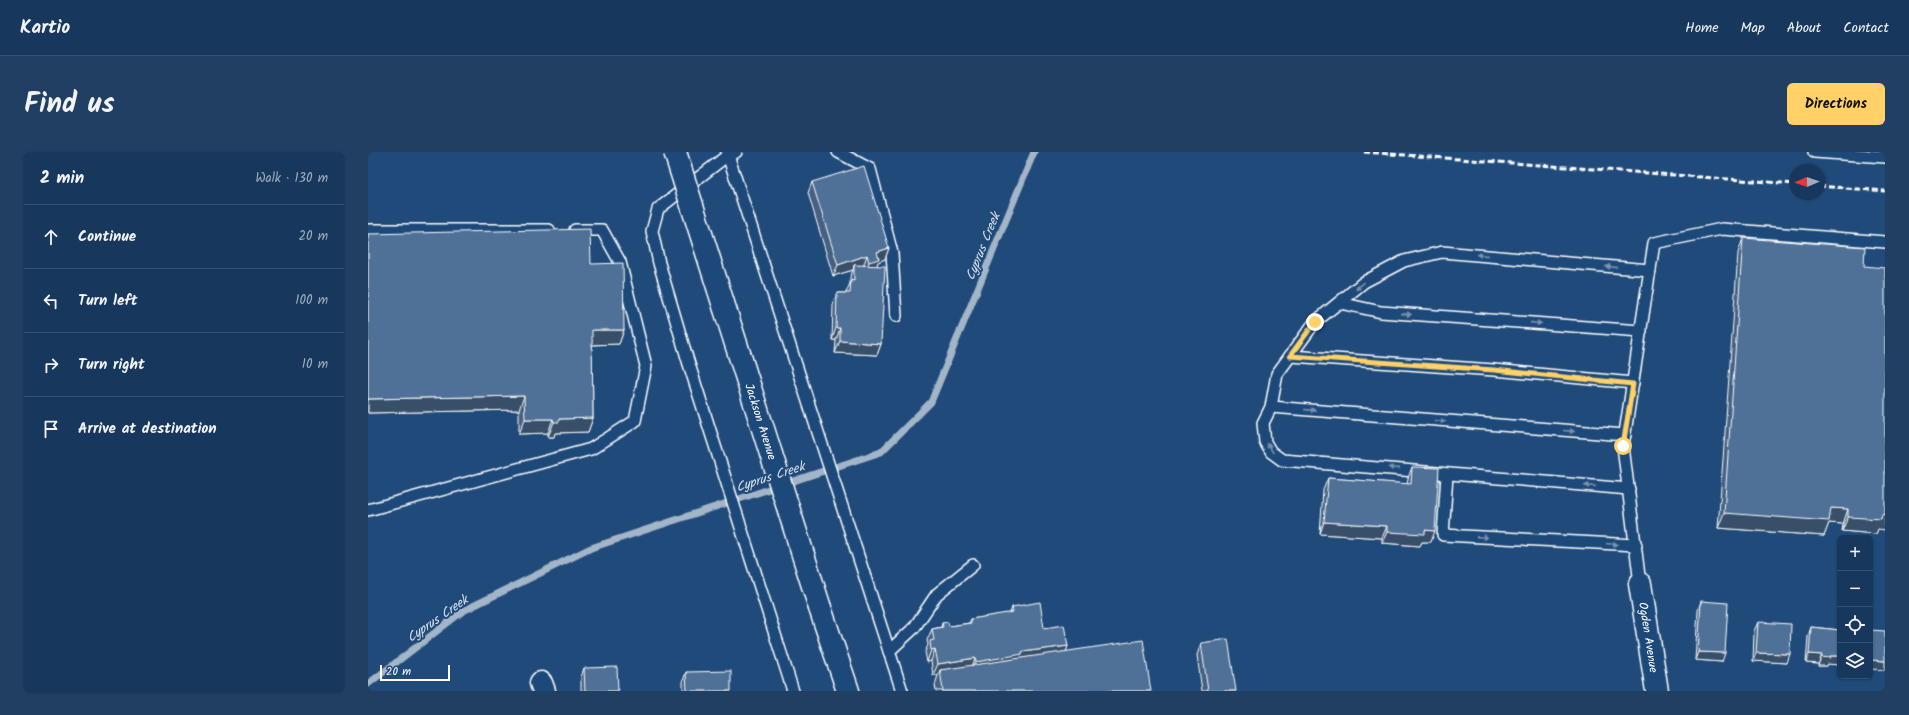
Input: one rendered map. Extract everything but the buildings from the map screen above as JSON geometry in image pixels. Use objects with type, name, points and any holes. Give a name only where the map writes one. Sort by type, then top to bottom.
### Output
[{"type":"main road","name":"Jackson Avenue","points":[[675,152],[820,608],[848,691]]},
{"type":"main road","name":"Ogden Avenue","points":[[1640,584],[1657,691]]},
{"type":"lane","points":[[838,152],[870,170],[892,253],[896,316]]},
{"type":"lane","points":[[1814,152],[1885,157]]},
{"type":"lane","points":[[793,691],[659,263],[652,231],[658,209],[731,153],[902,691]]},
{"type":"lane","points":[[1640,584],[1623,446],[1654,243],[1722,229],[1885,242]]},
{"type":"lane","points":[[368,230],[602,230],[620,262],[646,366],[634,421],[591,449],[368,510]]},
{"type":"lane","points":[[1629,489],[1447,475],[1434,471],[1282,460],[1271,452],[1265,442],[1263,423],[1271,407],[1277,374],[1315,322],[1364,282],[1404,261],[1442,252],[1650,270]]},
{"type":"lane","points":[[1340,303],[1381,312],[1641,331]]},
{"type":"lane","points":[[1290,356],[1494,370],[1633,384]]},
{"type":"lane","points":[[1271,407],[1625,435]]},
{"type":"lane","points":[[1447,475],[1443,535],[1636,545]]},
{"type":"lane","points":[[890,651],[914,628],[938,594],[973,565]]},
{"type":"waterway","name":"Cyprus Creek","points":[[368,684],[463,611],[591,548],[881,452],[931,402],[1034,152]]},
{"type":"railway","points":[[1364,152],[1789,184]]},
{"type":"railway","points":[[1825,186],[1885,191]]},
{"type":"route","points":[[1315,322],[1290,356],[1494,370],[1633,384],[1623,446]]}]
